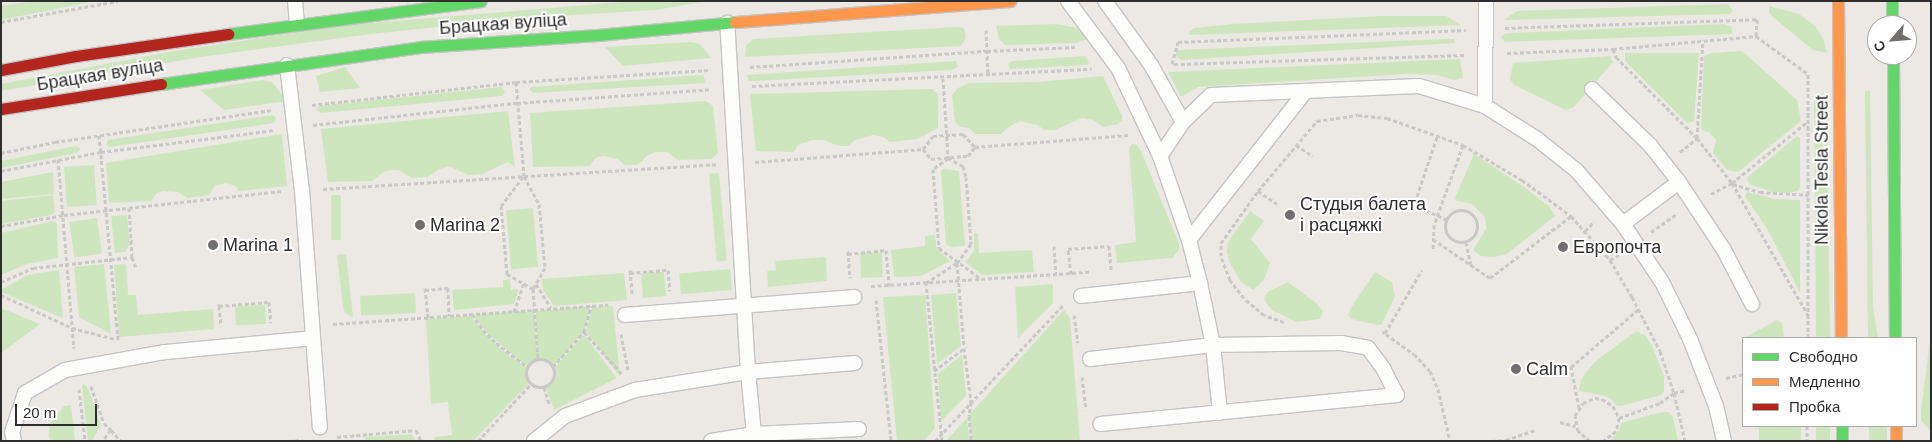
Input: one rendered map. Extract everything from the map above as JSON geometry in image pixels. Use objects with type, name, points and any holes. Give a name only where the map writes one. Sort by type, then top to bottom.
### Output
[{"type":"street","name":"Брацкая вуліца","points":[[1,70],[76,56],[297,24],[481,1]]},
{"type":"street","name":"Брацкая вуліца","points":[[1,109],[287,65],[420,47],[598,35],[1010,1]]},
{"type":"street","name":"Nikola Tesla Street","points":[[1838,1],[1841,337]]},
{"type":"street","points":[[1892,1],[1892,15]]},
{"type":"street","points":[[1893,65],[1895,337]]},
{"type":"street","points":[[1842,427],[1842,441]]},
{"type":"street","points":[[1896,427],[1896,441]]},
{"type":"lane","points":[[296,1],[297,24]]},
{"type":"lane","points":[[1068,1],[1118,68],[1160,156],[1189,240],[1200,283],[1214,345],[1220,413]]},
{"type":"lane","points":[[1105,1],[1151,65],[1183,122]]},
{"type":"lane","points":[[1485,106],[1486,1]]},
{"type":"lane","points":[[727,23],[748,372],[754,434]]},
{"type":"lane","points":[[287,65],[295,128],[312,338],[324,432]]},
{"type":"lane","points":[[1160,156],[1183,122],[1211,96],[1420,86],[1485,106],[1536,139],[1576,170],[1623,224],[1662,282],[1690,339],[1716,406],[1724,441]]},
{"type":"lane","points":[[1592,89],[1650,145],[1679,182],[1724,250],[1752,304]]},
{"type":"lane","points":[[1189,240],[1305,92]]},
{"type":"lane","points":[[1623,224],[1679,182]]},
{"type":"lane","points":[[1081,296],[1200,283]]},
{"type":"lane","points":[[622,319],[745,305],[854,297]]},
{"type":"lane","points":[[14,441],[12,432],[25,393],[65,370],[77,372],[165,352],[312,338]]},
{"type":"lane","points":[[1090,359],[1214,345],[1341,343],[1368,348],[1383,368],[1397,395],[1100,424]]},
{"type":"lane","points":[[534,441],[565,416],[632,386],[748,372],[856,363]]},
{"type":"lane","points":[[711,441],[754,434],[859,429]]},
{"type":"path","points":[[1,22],[118,1]]},
{"type":"path","points":[[1466,54],[1172,64],[1178,42],[1757,19],[1756,36]]},
{"type":"path","points":[[986,30],[988,75]]},
{"type":"path","points":[[1499,54],[1613,49],[1756,36],[1808,74],[1808,337]]},
{"type":"path","points":[[1697,138],[1703,40]]},
{"type":"path","points":[[1,153],[99,135],[292,107],[516,82],[987,51],[1081,47]]},
{"type":"path","points":[[1613,49],[1616,57],[1697,138],[1732,184],[1809,317]]},
{"type":"path","points":[[1,171],[101,152],[517,103],[731,87],[1098,69]]},
{"type":"path","points":[[944,78],[948,158]]},
{"type":"path","points":[[516,82],[524,176],[539,204],[545,268],[533,289],[538,359]]},
{"type":"path","points":[[1288,323],[1264,316],[1244,298],[1230,280],[1221,256],[1221,243],[1258,191],[1317,121],[1358,115],[1387,118],[1463,145],[1522,180],[1571,216],[1610,260],[1639,309],[1660,351],[1674,393],[1685,441]]},
{"type":"path","points":[[750,162],[923,149],[933,136],[963,134],[975,147]]},
{"type":"path","points":[[923,149],[931,160],[968,156],[975,147],[1138,134]]},
{"type":"path","points":[[99,135],[118,340]]},
{"type":"path","points":[[1437,137],[1414,205],[1446,219]]},
{"type":"path","points":[[1296,145],[1313,156]]},
{"type":"path","points":[[1432,248],[1438,214],[1463,145]]},
{"type":"path","points":[[948,158],[933,169],[939,248],[981,279]]},
{"type":"path","points":[[942,441],[926,283],[957,263],[970,244],[966,177],[962,166],[948,158]]},
{"type":"path","points":[[58,159],[72,328],[85,441]]},
{"type":"path","points":[[327,189],[712,164]]},
{"type":"path","points":[[524,176],[501,206],[507,274],[533,289]]},
{"type":"path","points":[[1732,184],[1760,192],[1808,195]]},
{"type":"path","points":[[1258,191],[1277,204]]},
{"type":"path","points":[[1,226],[64,215],[276,192]]},
{"type":"path","points":[[128,208],[132,257],[136,268]]},
{"type":"path","points":[[1459,210],[1469,212],[1477,225],[1471,240],[1466,242],[1450,239],[1445,230],[1446,219],[1449,214],[1459,210]]},
{"type":"path","points":[[1433,238],[1490,278],[1571,216]]},
{"type":"path","points":[[1466,242],[1471,265]]},
{"type":"path","points":[[1054,246],[1056,274]]},
{"type":"path","points":[[1068,249],[1109,246],[1112,270]]},
{"type":"path","points":[[850,280],[848,252],[886,250],[889,286]]},
{"type":"path","points":[[1,282],[34,268],[132,257]]},
{"type":"path","points":[[957,263],[964,348],[971,402],[969,416],[971,441]]},
{"type":"path","points":[[632,296],[630,272],[668,270],[670,293]]},
{"type":"path","points":[[1385,333],[1422,270]]},
{"type":"path","points":[[514,312],[524,283]]},
{"type":"path","points":[[536,283],[551,309]]},
{"type":"path","points":[[875,286],[891,441]]},
{"type":"path","points":[[428,318],[425,289],[448,288],[449,316]]},
{"type":"path","points":[[1,296],[72,328],[118,340],[128,339]]},
{"type":"path","points":[[221,332],[219,305],[269,302],[271,328]]},
{"type":"path","points":[[935,441],[1065,302]]},
{"type":"path","points":[[553,367],[584,332],[591,306]]},
{"type":"path","points":[[1578,408],[1571,368],[1639,309]]},
{"type":"path","points":[[472,314],[483,330],[496,343],[528,366]]},
{"type":"path","points":[[622,319],[632,386]]},
{"type":"path","points":[[1377,331],[1385,333],[1414,354],[1430,371],[1438,389],[1450,441]]},
{"type":"path","points":[[584,332],[632,386]]},
{"type":"path","points":[[934,372],[964,348]]},
{"type":"path","points":[[538,359],[547,360],[553,367],[554,377],[548,384],[540,387],[531,384],[526,375],[528,366],[538,359]]},
{"type":"path","points":[[77,372],[89,384],[96,396],[104,423],[121,441]]},
{"type":"path","points":[[478,441],[531,384]]},
{"type":"path","points":[[1618,418],[1660,403],[1674,393]]},
{"type":"path","points":[[1590,441],[1582,436],[1575,426],[1575,416],[1578,408],[1589,399],[1602,399],[1613,406],[1618,418],[1616,431],[1603,441]]},
{"type":"path","points":[[1560,422],[1575,426]]},
{"type":"path","points":[[1807,427],[1807,441]]},
{"type":"path","points":[[102,441],[111,430]]},
{"type":"path","points":[[324,432],[358,435],[416,430],[421,441]]},
{"type":"path","points":[[1492,441],[1506,440],[1535,430]]},
{"type":"path","points":[[358,435],[363,441]]},
{"type":"path","points":[[289,441],[308,439]]},
{"type":"green space","points":[[35,1],[95,1],[1,20],[1,6]]},
{"type":"green space","points":[[635,1],[707,1],[656,10],[525,18],[371,34],[201,57],[1,91],[1,84],[168,52],[346,25]]},
{"type":"green space","points":[[1728,4],[1733,11],[1730,14],[1504,20],[1517,11]]},
{"type":"green space","points":[[1769,6],[1799,14],[1815,26],[1823,38],[1827,53],[1813,50],[1773,17],[1769,12]]},
{"type":"green space","points":[[1382,16],[1446,16],[1461,25],[1190,35],[1188,33],[1194,28],[1233,24]]},
{"type":"green space","points":[[1056,24],[1077,28],[1087,39],[1076,43],[1005,45],[999,39],[996,26]]},
{"type":"green space","points":[[1723,24],[1732,27],[1732,34],[1505,42],[1501,38],[1504,34],[1511,33]]},
{"type":"green space","points":[[964,28],[966,38],[961,46],[745,57],[746,46],[753,39]]},
{"type":"green space","points":[[1454,39],[1455,43],[1181,60],[1175,56],[1177,50]]},
{"type":"green space","points":[[691,42],[700,44],[711,58],[623,66],[605,47]]},
{"type":"green space","points":[[1742,51],[1797,100],[1801,121],[1738,172],[1727,170],[1713,153],[1716,140],[1709,132],[1703,131],[1701,126],[1704,56],[1712,53]]},
{"type":"green space","points":[[1625,53],[1699,53],[1694,121],[1687,123],[1625,61]]},
{"type":"green space","points":[[1085,56],[1089,63],[1087,65],[1010,69],[1008,64],[1012,61]]},
{"type":"green space","points":[[1610,56],[1613,62],[1574,107],[1566,110],[1514,85],[1510,79],[1513,63]]},
{"type":"green space","points":[[1460,59],[1463,78],[1454,80],[1437,75],[1408,74],[1308,80],[1198,87],[1181,97],[1168,72]]},
{"type":"green space","points":[[956,61],[958,67],[951,70],[755,81],[749,81],[747,75]]},
{"type":"green space","points":[[345,67],[360,88],[320,92],[316,76]]},
{"type":"green space","points":[[703,75],[706,83],[533,93],[529,89],[532,87]]},
{"type":"green space","points":[[1103,76],[1122,116],[1122,120],[1118,124],[1103,127],[1093,120],[1082,118],[1055,130],[1045,130],[1037,125],[1020,121],[1010,126],[1001,134],[975,134],[969,128],[961,127],[955,122],[952,95],[958,88],[969,83],[1038,82]]},
{"type":"green space","points":[[262,80],[272,82],[287,101],[224,110],[200,90]]},
{"type":"green space","points":[[501,87],[505,92],[502,96],[321,113],[317,110],[319,106]]},
{"type":"green space","points":[[932,89],[938,94],[938,128],[917,139],[890,142],[883,137],[873,135],[855,140],[848,146],[839,146],[824,140],[812,140],[798,145],[794,152],[756,151],[750,94]]},
{"type":"green space","points":[[1870,90],[1873,307],[1878,337],[1868,337],[1865,91]]},
{"type":"green space","points":[[1816,94],[1827,94],[1830,337],[1816,337],[1814,101]]},
{"type":"green space","points":[[706,101],[713,106],[718,153],[711,159],[678,160],[667,152],[656,152],[646,156],[642,162],[635,165],[625,165],[618,159],[604,156],[597,157],[589,166],[533,167],[530,113]]},
{"type":"green space","points":[[508,111],[515,167],[508,162],[482,174],[468,175],[449,166],[427,177],[412,178],[398,170],[391,170],[384,172],[372,181],[328,182],[321,129]]},
{"type":"green space","points":[[273,115],[276,118],[274,123],[110,147],[106,145],[108,140]]},
{"type":"green space","points":[[282,134],[287,186],[238,191],[236,186],[226,183],[215,186],[209,195],[187,198],[178,192],[163,191],[157,193],[151,201],[109,203],[106,163]]},
{"type":"green space","points":[[1797,136],[1800,138],[1800,187],[1798,191],[1788,193],[1773,192],[1749,184],[1747,178]]},
{"type":"green space","points":[[1132,144],[1137,145],[1141,151],[1179,244],[1179,250],[1172,258],[1117,263],[1115,245],[1136,242],[1129,148]]},
{"type":"green space","points":[[76,146],[81,149],[77,153],[1,168],[1,161]]},
{"type":"green space","points":[[1474,154],[1524,187],[1550,207],[1555,216],[1508,253],[1495,257],[1481,256],[1473,250],[1486,229],[1485,217],[1472,204],[1457,201],[1455,198]]},
{"type":"green space","points":[[94,165],[97,205],[67,207],[64,167]]},
{"type":"green space","points":[[943,169],[959,171],[965,245],[962,246],[951,247],[946,244],[941,171]]},
{"type":"green space","points":[[53,172],[54,194],[1,199],[1,182]]},
{"type":"green space","points":[[719,173],[727,261],[717,262],[709,174]]},
{"type":"green space","points":[[1747,192],[1775,199],[1800,200],[1800,293],[1769,232],[1745,196]]},
{"type":"green space","points":[[53,195],[55,212],[51,215],[1,224],[1,201]]},
{"type":"green space","points":[[331,195],[341,195],[341,240],[331,240]]},
{"type":"green space","points":[[533,208],[538,267],[511,269],[506,210]]},
{"type":"green space","points":[[1250,211],[1264,221],[1251,239],[1270,263],[1264,280],[1253,290],[1241,282],[1230,263],[1227,252],[1228,242]]},
{"type":"green space","points":[[127,215],[130,244],[125,252],[115,253],[111,216]]},
{"type":"green space","points":[[97,218],[102,254],[74,258],[69,222]]},
{"type":"green space","points":[[53,221],[57,224],[58,258],[27,264],[1,275],[1,233]]},
{"type":"green space","points":[[974,233],[978,233],[979,253],[1032,250],[1034,272],[982,275],[965,262],[974,251]]},
{"type":"green space","points":[[935,235],[937,249],[950,261],[921,276],[894,277],[891,250],[925,246],[925,236]]},
{"type":"green space","points":[[882,252],[883,277],[861,278],[860,253]]},
{"type":"green space","points":[[346,254],[353,317],[345,313],[343,307],[337,255]]},
{"type":"green space","points":[[826,257],[827,281],[768,287],[767,271],[776,270],[775,261]]},
{"type":"green space","points":[[104,264],[111,334],[79,317],[74,267]]},
{"type":"green space","points":[[126,264],[128,295],[136,295],[138,315],[213,309],[214,329],[119,337],[114,265]]},
{"type":"green space","points":[[730,269],[732,290],[681,294],[679,273]]},
{"type":"green space","points":[[59,270],[63,318],[1,292],[1,290],[27,275]]},
{"type":"green space","points":[[664,272],[666,296],[643,298],[641,274]]},
{"type":"green space","points":[[1375,272],[1392,282],[1395,296],[1382,324],[1378,325],[1351,319],[1348,315]]},
{"type":"green space","points":[[624,273],[627,300],[554,306],[543,290],[542,279]]},
{"type":"green space","points":[[510,279],[511,290],[519,289],[514,304],[454,310],[452,290],[503,287],[503,280]]},
{"type":"green space","points":[[1288,282],[1316,303],[1323,311],[1320,319],[1297,322],[1272,310],[1264,298],[1268,292]]},
{"type":"green space","points":[[1053,284],[1053,303],[1018,338],[1015,287]]},
{"type":"green space","points":[[415,293],[416,313],[361,316],[360,296]]},
{"type":"green space","points":[[956,293],[961,346],[937,364],[931,295]]},
{"type":"green space","points":[[925,295],[935,428],[924,441],[897,441],[883,297]]},
{"type":"green space","points":[[265,305],[266,324],[236,326],[235,307]]},
{"type":"green space","points":[[590,306],[584,332],[553,367],[542,358],[535,359],[527,365],[519,360],[490,336],[473,315],[534,310],[537,348],[536,311]]},
{"type":"green space","points":[[613,306],[620,377],[586,331],[592,307]]},
{"type":"green space","points":[[1,308],[40,324],[1,353]]},
{"type":"green space","points":[[1064,310],[1070,318],[1080,441],[971,441],[969,415]]},
{"type":"green space","points":[[471,316],[489,339],[508,355],[527,367],[526,376],[529,383],[473,441],[435,441],[434,437],[452,435],[448,402],[431,404],[426,319]]},
{"type":"green space","points":[[1777,320],[1782,323],[1784,337],[1746,337]]},
{"type":"green space","points":[[1636,331],[1646,336],[1664,376],[1664,391],[1661,395],[1621,406],[1616,405],[1605,396],[1579,391],[1581,380],[1596,361]]},
{"type":"green space","points":[[1931,333],[1931,432],[1921,420],[1921,410]]},
{"type":"green space","points":[[584,335],[617,378],[554,410],[546,387],[556,378],[555,368]]},
{"type":"green space","points":[[962,355],[966,396],[941,421],[938,374]]},
{"type":"green space","points":[[84,384],[88,388],[101,425],[92,441],[88,441],[82,385]]},
{"type":"green space","points":[[71,405],[75,441],[51,441],[49,437],[49,424],[64,406]]},
{"type":"green space","points":[[1668,412],[1673,416],[1678,441],[1610,441],[1619,431],[1621,423]]},
{"type":"green space","points":[[967,418],[969,441],[946,441]]},
{"type":"green space","points":[[1759,427],[1801,427],[1801,441],[1759,441]]},
{"type":"green space","points":[[1816,427],[1830,427],[1830,441],[1816,441]]},
{"type":"green space","points":[[1869,427],[1887,427],[1887,441],[1869,441]]},
{"type":"green space","points":[[412,434],[416,441],[366,441],[364,437]]},
{"type":"traffic: fast","points":[[228,34],[481,1]]},
{"type":"traffic: fast","points":[[1892,1],[1892,15]]},
{"type":"traffic: fast","points":[[161,84],[420,47],[598,35],[735,22]]},
{"type":"traffic: fast","points":[[1893,65],[1895,337]]},
{"type":"traffic: fast","points":[[1842,427],[1842,441]]},
{"type":"traffic: slow","points":[[735,22],[1010,1]]},
{"type":"traffic: slow","points":[[1838,1],[1841,337]]},
{"type":"traffic: slow","points":[[1896,427],[1896,441]]},
{"type":"traffic: jam","points":[[1,70],[76,56],[228,34]]},
{"type":"traffic: jam","points":[[1,109],[161,84]]},
{"type":"place","name":"Студыя балета і расцяжкі","points":[[1290,215]]},
{"type":"place","name":"Marina 2","points":[[420,225]]},
{"type":"place","name":"Marina 1","points":[[213,245]]},
{"type":"place","name":"Европочта","points":[[1563,247]]},
{"type":"place","name":"Calm","points":[[1516,369]]}]
